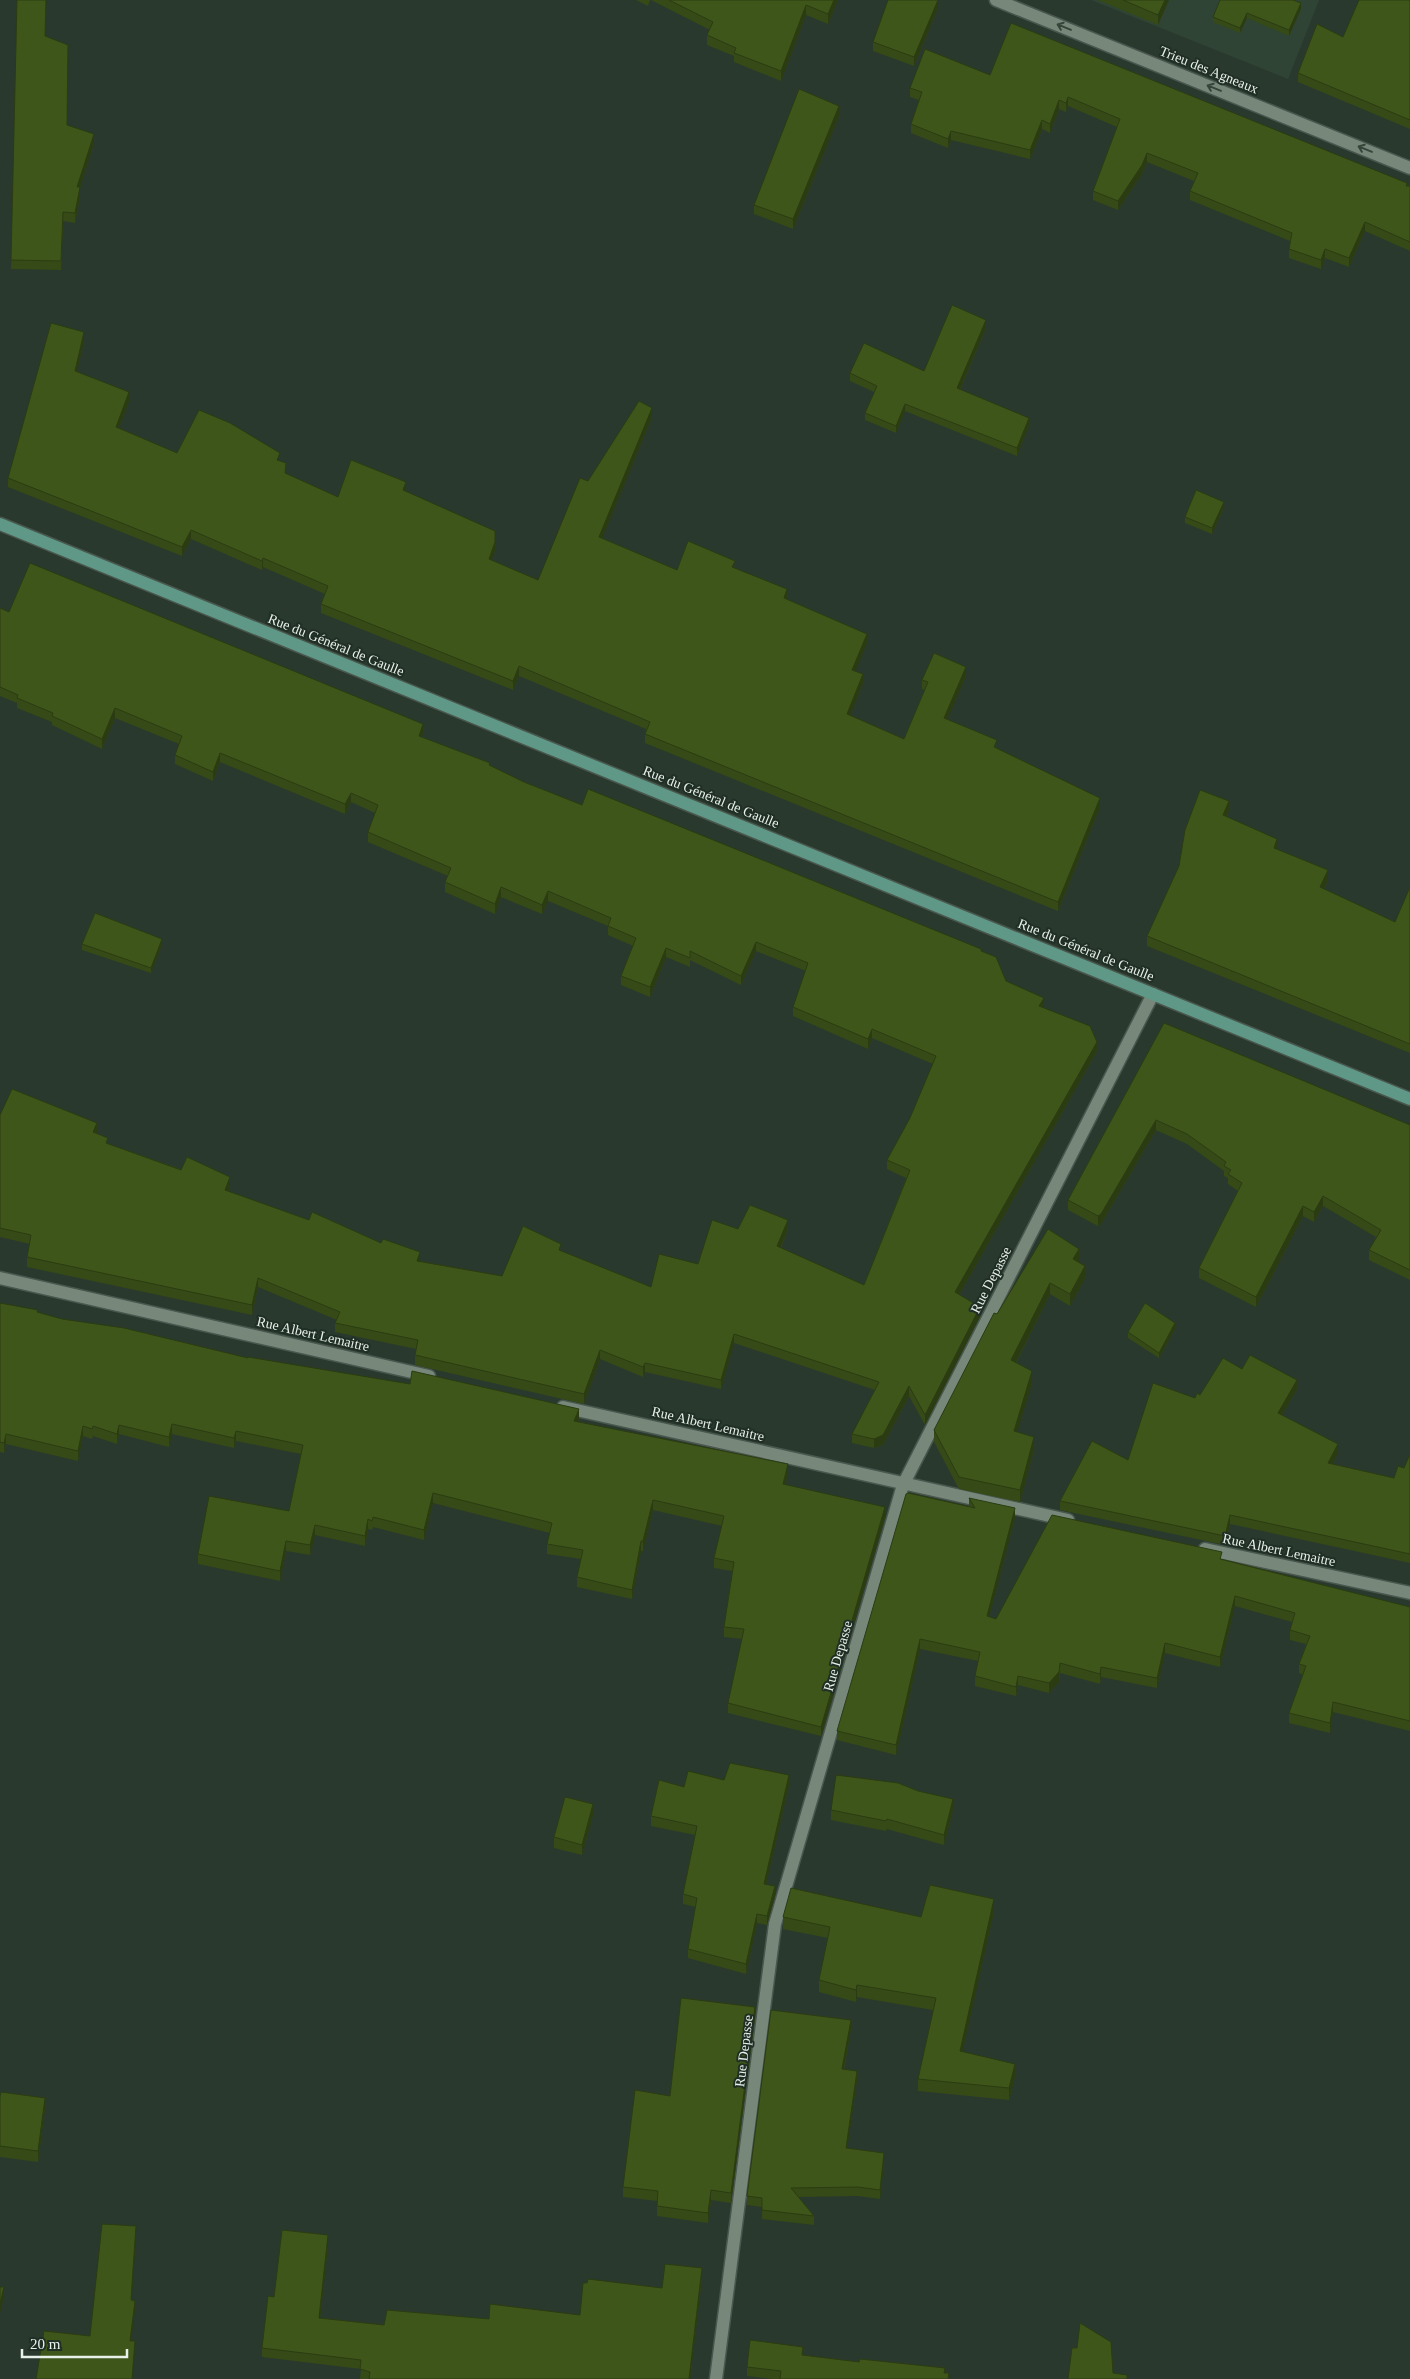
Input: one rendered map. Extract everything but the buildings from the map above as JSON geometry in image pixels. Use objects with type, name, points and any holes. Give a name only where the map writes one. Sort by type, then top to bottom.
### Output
[{"type":"main road","name":"Rue du Général de Gaulle","points":[[0,524],[1410,1099]]},
{"type":"street","name":"Trieu des Agneaux","points":[[996,0],[1410,168]]},
{"type":"street","name":"Rue Depasse","points":[[716,2379],[776,1924],[903,1485],[1153,994]]},
{"type":"street","name":"Rue Albert Lemaitre","points":[[0,1278],[439,1378]]},
{"type":"street","name":"Rue Albert Lemaitre","points":[[555,1405],[903,1485],[1078,1522]]},
{"type":"street","name":"Rue Albert Lemaitre","points":[[1196,1547],[1410,1593]]},
{"type":"shaded area","points":[[1091,0],[1319,0],[1288,79]]}]
